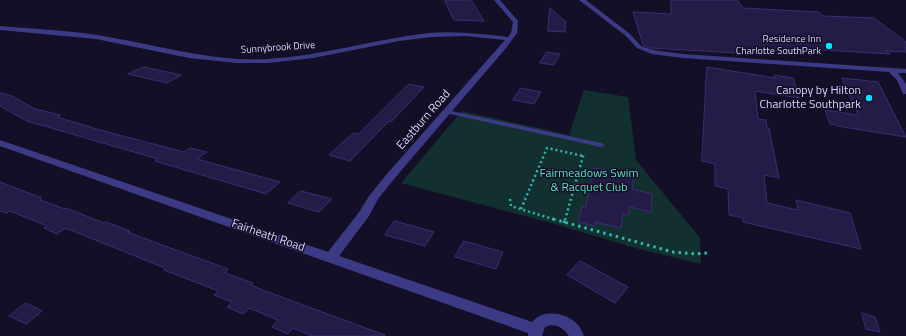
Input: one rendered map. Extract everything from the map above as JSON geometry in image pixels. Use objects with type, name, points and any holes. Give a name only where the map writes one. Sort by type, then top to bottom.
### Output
[{"type":"street","name":"Eastburn Road","points":[[330,258],[365,213],[373,198],[390,177],[510,39],[516,27],[516,22],[497,0]]},
{"type":"street","points":[[582,0],[628,35],[639,47],[651,52],[906,71]]},
{"type":"street","name":"Sunnybrook Drive","points":[[0,28],[96,37],[189,56],[236,61],[273,60],[312,56],[399,39],[431,35],[466,34],[510,39]]},
{"type":"street","points":[[891,70],[900,79],[906,92]]},
{"type":"street","name":"Fairheath Road","points":[[1,145],[330,258],[535,332],[539,324],[544,320],[558,319],[571,326],[577,336]]},
{"type":"lane","points":[[447,112],[601,145]]},
{"type":"path","points":[[520,209],[547,148],[584,154],[564,223]]},
{"type":"path","points":[[510,199],[509,202],[512,206],[564,223],[673,252],[698,255],[708,253]]},
{"type":"green space","name":"Fairmeadows Swim & Racquet Club","points":[[584,90],[628,97],[636,160],[700,238],[701,264],[639,249],[551,223],[401,183],[462,111],[569,135]]},
{"type":"building","points":[[445,0],[471,0],[484,21],[454,20]]},
{"type":"building","points":[[671,0],[737,0],[743,8],[818,12],[823,16],[874,18],[906,42],[906,52],[886,51],[890,54],[805,49],[809,53],[767,50],[771,55],[650,48],[643,45],[633,12],[671,14]]},
{"type":"building","points":[[550,8],[566,22],[565,32],[548,31]]},
{"type":"building","points":[[547,52],[560,54],[554,65],[540,63]]},
{"type":"building","points":[[144,67],[181,75],[167,83],[128,74]]},
{"type":"building","points":[[707,67],[775,78],[774,75],[793,78],[799,98],[755,91],[758,119],[766,120],[767,128],[769,128],[779,178],[764,175],[767,203],[798,210],[796,200],[850,213],[861,249],[743,222],[743,218],[729,215],[728,189],[715,186],[715,164],[702,161]]},
{"type":"building","name":"Canopy by Hilton Charlotte Southpark","points":[[842,78],[878,82],[906,137],[830,124],[825,110],[858,115]]},
{"type":"building","points":[[409,84],[424,87],[391,122],[389,121],[350,161],[329,155],[353,133],[358,134]]},
{"type":"building","points":[[521,88],[541,92],[534,104],[513,100]]},
{"type":"building","points":[[0,93],[12,96],[35,109],[61,115],[57,117],[100,130],[184,152],[190,148],[207,152],[197,159],[280,182],[266,194],[155,161],[158,159],[27,121],[0,106]]},
{"type":"building","points":[[594,168],[634,175],[632,189],[652,194],[651,212],[630,207],[629,215],[623,214],[621,228],[595,222],[595,226],[578,222],[582,207],[585,208]]},
{"type":"building","points":[[0,182],[42,198],[40,200],[65,209],[66,208],[104,223],[106,222],[130,231],[127,232],[228,269],[225,273],[253,283],[251,285],[265,291],[385,335],[312,336],[293,328],[288,334],[272,327],[278,320],[249,308],[243,314],[227,307],[232,302],[214,295],[218,291],[164,270],[165,268],[68,229],[64,229],[57,234],[44,228],[47,226],[10,211],[6,213],[0,211]]},
{"type":"building","points":[[301,191],[332,199],[319,212],[288,203]]},
{"type":"building","points":[[395,221],[434,232],[425,246],[385,235]]},
{"type":"building","points":[[464,241],[503,252],[496,269],[455,257]]},
{"type":"building","points":[[580,261],[628,287],[615,303],[567,275]]},
{"type":"building","points":[[26,303],[42,311],[26,324],[9,316]]},
{"type":"building","points":[[862,313],[875,317],[880,332],[866,329]]},
{"type":"place","name":"Residence Inn Charlotte SouthPark","points":[[829,46]]},
{"type":"place","name":"Canopy by Hilton Charlotte Southpark","points":[[869,98]]}]
